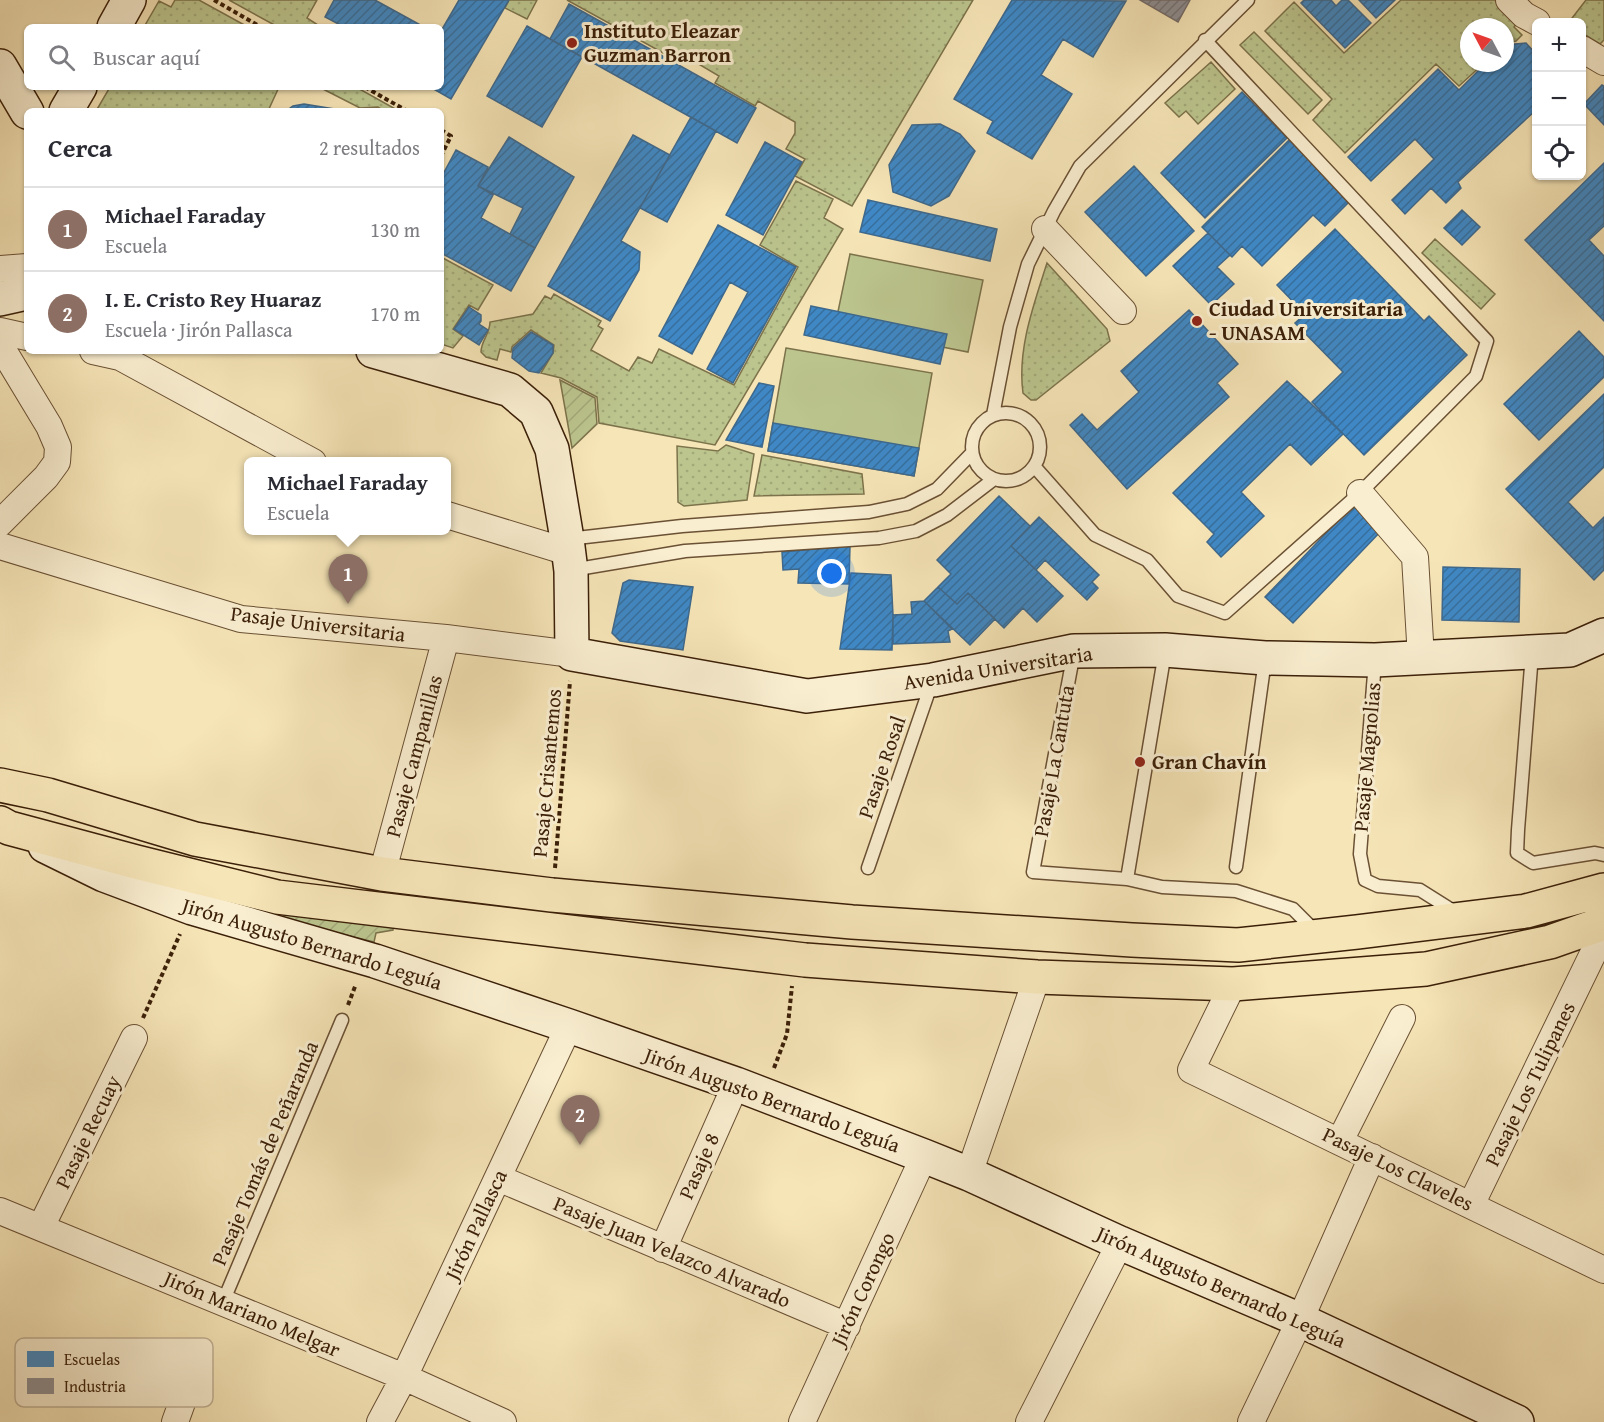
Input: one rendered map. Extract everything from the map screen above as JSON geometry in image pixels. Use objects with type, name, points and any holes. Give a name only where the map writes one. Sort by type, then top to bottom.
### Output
[{"type":"main road","points":[[116,24],[129,0]]},
{"type":"main road","points":[[0,66],[25,108]]},
{"type":"main road","points":[[68,108],[78,90]]},
{"type":"main road","points":[[0,299],[24,294]]},
{"type":"main road","points":[[384,354],[510,390],[536,412],[552,449],[569,554],[572,654]]},
{"type":"main road","name":"Avenida Universitaria","points":[[572,654],[807,696],[933,680],[1074,651],[1165,650],[1265,658],[1376,660],[1570,650],[1604,635]]},
{"type":"main road","points":[[0,785],[48,795],[195,839],[382,874],[552,895],[852,922],[1238,945],[1526,911],[1604,890]]},
{"type":"main road","points":[[4,826],[277,897],[794,958],[1037,977],[1233,984],[1426,969],[1550,942],[1604,923]]},
{"type":"main road","name":"Jirón Augusto Bernardo Leguía","points":[[4,826],[104,875],[192,908],[366,959],[569,1026],[749,1089],[924,1156],[1300,1320],[1516,1422]]},
{"type":"street","points":[[1509,0],[1524,15],[1532,19]]},
{"type":"street","points":[[1586,52],[1604,62]]},
{"type":"street","points":[[1045,229],[1123,311]]},
{"type":"street","points":[[0,269],[24,267]]},
{"type":"street","points":[[0,331],[24,336]]},
{"type":"street","points":[[0,345],[49,426],[58,447],[57,462],[46,477],[0,523]]},
{"type":"street","points":[[106,354],[120,357],[304,457]]},
{"type":"street","points":[[1360,494],[1415,557],[1421,658]]},
{"type":"street","points":[[451,516],[569,554]]},
{"type":"street","name":"Pasaje Universitaria","points":[[0,546],[241,619],[446,638],[572,654]]},
{"type":"street","name":"Pasaje Campanillas","points":[[382,874],[446,638]]},
{"type":"street","name":"Pasaje Los Tulipanes","points":[[1471,1205],[1604,931]]},
{"type":"street","points":[[969,1174],[1037,977]]},
{"type":"street","name":"Pasaje Los Claveles","points":[[1233,984],[1191,1070],[1603,1268]]},
{"type":"street","points":[[1340,1141],[1402,1018]]},
{"type":"street","name":"Jirón Pallasca","points":[[380,1422],[404,1377],[569,1026]]},
{"type":"street","name":"Pasaje Recuay","points":[[41,1227],[134,1038]]},
{"type":"street","name":"Pasaje 8","points":[[663,1249],[749,1089]]},
{"type":"street","name":"Jirón Corongo","points":[[802,1422],[924,1156]]},
{"type":"street","points":[[1251,1422],[1300,1320],[1372,1157]]},
{"type":"street","name":"Pasaje Juan Velazco Alvarado","points":[[498,1178],[847,1326]]},
{"type":"street","name":"Jirón Mariano Melgar","points":[[0,1211],[404,1377],[502,1422]]},
{"type":"street","points":[[1029,1422],[1120,1243]]},
{"type":"street","points":[[175,1422],[180,1407]]},
{"type":"lane","points":[[993,415],[1010,327],[1028,264],[1080,166],[1248,0]]},
{"type":"lane","points":[[1034,466],[1095,535],[1147,560],[1178,596],[1225,614],[1360,494],[1476,376],[1487,341],[1205,40]]},
{"type":"lane","points":[[1014,414],[1024,418],[1038,435],[1039,456],[1034,466],[1017,479],[1005,481],[994,479],[976,464],[972,453],[972,442],[983,422],[993,415],[1014,414]]},
{"type":"lane","points":[[569,554],[682,526],[869,512],[906,504],[937,489],[972,453]]},
{"type":"lane","points":[[569,554],[685,551],[879,538],[916,531],[947,515],[994,479]]},
{"type":"lane","points":[[1165,650],[1128,879],[1162,888],[1236,891],[1293,909],[1320,936]]},
{"type":"lane","name":"Pasaje La Cantuta","points":[[1074,651],[1033,872],[1128,879]]},
{"type":"lane","points":[[1532,652],[1518,853],[1533,864],[1595,854],[1604,855]]},
{"type":"lane","points":[[1236,867],[1265,658]]},
{"type":"lane","name":"Pasaje Magnolias","points":[[1376,660],[1359,854],[1365,880],[1378,886],[1420,890],[1464,918]]},
{"type":"lane","name":"Pasaje Rosal","points":[[868,868],[933,680]]},
{"type":"lane","name":"Pasaje Tomás de Peñaranda","points":[[223,1302],[342,1020]]},
{"type":"path","points":[[214,0],[256,24]]},
{"type":"path","points":[[371,90],[402,108]]},
{"type":"path","points":[[444,132],[451,136],[444,150]]},
{"type":"path","name":"Pasaje Crisantemos","points":[[552,895],[572,654]]},
{"type":"path","points":[[134,1038],[192,908]]},
{"type":"path","points":[[749,1089],[788,1034],[794,958]]},
{"type":"path","points":[[342,1020],[366,959]]},
{"type":"green space","points":[[175,0],[199,0],[243,24],[146,24],[159,1],[171,7]]},
{"type":"green space","points":[[229,0],[317,0],[307,18],[316,24],[273,24]]},
{"type":"green space","points":[[509,0],[537,0],[527,19],[505,8]]},
{"type":"green space","points":[[567,0],[973,0],[852,206],[795,176],[805,159],[786,149],[795,133],[795,122],[758,101],[755,106],[715,83],[719,76],[670,47],[665,54]]},
{"type":"green space","points":[[1401,0],[1495,0],[1514,18],[1460,18],[1460,72],[1474,72],[1459,86],[1436,64],[1345,153],[1313,120],[1332,99],[1265,31],[1294,2],[1344,53]]},
{"type":"green space","points":[[1586,0],[1604,0],[1604,40],[1600,44],[1586,35],[1586,18],[1572,18]]},
{"type":"green space","points":[[1514,27],[1522,35],[1514,41]]},
{"type":"green space","points":[[1254,32],[1322,100],[1308,114],[1240,45]]},
{"type":"green space","points":[[1211,62],[1235,89],[1198,124],[1186,111],[1179,117],[1165,103]]},
{"type":"green space","points":[[108,90],[278,90],[269,108],[98,108]]},
{"type":"green space","points":[[325,90],[361,90],[394,108],[360,108]]},
{"type":"green space","points":[[796,181],[833,199],[824,218],[843,229],[715,445],[599,423],[597,397],[561,378],[541,373],[553,353],[554,345],[531,330],[512,347],[511,352],[500,349],[497,360],[486,357],[481,352],[490,322],[533,314],[545,296],[551,299],[554,294],[601,321],[598,326],[603,329],[591,350],[629,371],[638,357],[652,363],[659,349],[734,385],[798,267],[760,245]]},
{"type":"green space","points":[[1435,239],[1495,294],[1481,309],[1422,253]]},
{"type":"green space","points":[[850,254],[983,280],[968,352],[835,326]]},
{"type":"green space","points":[[444,259],[493,285],[478,310],[469,305],[453,329],[463,336],[453,348],[444,345]]},
{"type":"green space","points":[[1047,263],[1107,329],[1110,341],[1036,400],[1031,400],[1023,393],[1022,360],[1028,327]]},
{"type":"green space","points":[[786,348],[932,373],[914,476],[768,451]]},
{"type":"green space","points":[[560,380],[595,398],[597,424],[572,448]]},
{"type":"green space","points":[[726,445],[754,454],[747,500],[684,506],[678,502],[677,446],[718,451]]},
{"type":"green space","points":[[762,455],[862,474],[864,494],[754,496]]},
{"type":"green space","points":[[211,897],[394,916],[393,930],[376,933],[374,942]]},
{"type":"building: Escuelas","points":[[334,0],[375,0],[419,24],[338,24],[325,17]]},
{"type":"building: Escuelas","points":[[459,0],[509,0],[451,99],[435,90],[444,90],[444,26]]},
{"type":"building: Escuelas","points":[[1012,0],[1126,1],[1093,57],[1063,39],[1041,75],[1072,94],[1032,159],[987,133],[993,121],[954,99]]},
{"type":"building: Escuelas","points":[[1304,0],[1331,0],[1336,6],[1342,0],[1348,0],[1371,23],[1345,48],[1301,3]]},
{"type":"building: Escuelas","points":[[1359,0],[1395,0],[1376,18]]},
{"type":"building: Escuelas","points":[[569,4],[756,108],[737,143],[550,39]]},
{"type":"building: Escuelas","points":[[527,26],[582,57],[542,127],[487,96]]},
{"type":"building: Escuelas","points":[[1526,43],[1532,50],[1532,114],[1458,182],[1461,188],[1446,203],[1431,188],[1405,214],[1392,200],[1434,159],[1415,139],[1371,181],[1348,157],[1438,69],[1459,90],[1477,72],[1514,72],[1514,44]]},
{"type":"building: Escuelas","points":[[1602,85],[1604,86],[1604,125],[1586,106],[1586,102]]},
{"type":"building: Escuelas","points":[[1242,92],[1287,138],[1205,218],[1161,173]]},
{"type":"building: Escuelas","points":[[304,104],[329,108],[290,108]]},
{"type":"building: Escuelas","points":[[691,117],[716,131],[667,222],[640,208]]},
{"type":"building: Escuelas","points":[[940,124],[960,134],[975,151],[949,196],[931,206],[893,192],[889,165],[912,125]]},
{"type":"building: Escuelas","points":[[633,135],[670,155],[621,241],[640,252],[639,270],[610,321],[548,286]]},
{"type":"building: Escuelas","points":[[509,137],[574,177],[535,248],[510,234],[523,208],[478,186]]},
{"type":"building: Escuelas","points":[[1289,140],[1350,201],[1325,226],[1313,215],[1262,266],[1242,246],[1232,257],[1202,227]]},
{"type":"building: Escuelas","points":[[765,142],[802,162],[763,235],[726,215]]},
{"type":"building: Escuelas","points":[[456,150],[488,167],[478,186],[493,195],[481,218],[535,248],[511,291],[444,255],[444,172]]},
{"type":"building: Escuelas","points":[[1604,163],[1604,226],[1589,240],[1604,256],[1604,321],[1525,240]]},
{"type":"building: Escuelas","points":[[1134,166],[1194,231],[1146,276],[1085,212]]},
{"type":"building: Escuelas","points":[[868,200],[997,229],[990,261],[860,232]]},
{"type":"building: Escuelas","points":[[1462,210],[1480,227],[1462,245],[1444,228]]},
{"type":"building: Escuelas","points":[[718,225],[796,267],[733,383],[707,369],[748,292],[730,282],[692,354],[659,336]]},
{"type":"building: Escuelas","points":[[1335,229],[1424,321],[1429,316],[1467,355],[1364,455],[1312,402],[1343,372],[1295,323],[1305,314],[1277,285]]},
{"type":"building: Escuelas","points":[[1208,233],[1230,255],[1217,267],[1234,284],[1211,305],[1173,266]]},
{"type":"building: Escuelas","points":[[811,306],[947,334],[940,364],[804,335]]},
{"type":"building: Escuelas","points":[[469,307],[481,315],[479,324],[488,330],[479,345],[454,329]]},
{"type":"building: Escuelas","points":[[1189,310],[1238,364],[1217,383],[1229,397],[1127,489],[1070,425],[1082,414],[1097,430],[1139,392],[1121,371]]},
{"type":"building: Escuelas","points":[[1579,331],[1604,357],[1604,377],[1539,440],[1504,404]]},
{"type":"building: Escuelas","points":[[531,332],[553,345],[553,353],[539,373],[529,371],[512,358],[513,348]]},
{"type":"building: Escuelas","points":[[1287,381],[1343,434],[1311,465],[1290,444],[1241,492],[1264,516],[1221,557],[1207,542],[1214,534],[1173,493]]},
{"type":"building: Escuelas","points":[[759,383],[774,386],[762,447],[726,440]]},
{"type":"building: Escuelas","points":[[1604,394],[1604,467],[1568,502],[1593,528],[1604,517],[1604,570],[1594,580],[1506,489]]},
{"type":"building: Escuelas","points":[[773,423],[919,448],[914,476],[768,451]]},
{"type":"building: Escuelas","points":[[999,496],[1030,526],[1011,546],[1063,596],[1037,622],[1023,608],[1004,628],[968,593],[957,604],[938,587],[951,574],[937,560]]},
{"type":"building: Escuelas","points":[[1355,503],[1382,530],[1293,623],[1265,597]]},
{"type":"building: Escuelas","points":[[1039,517],[1099,575],[1092,582],[1098,588],[1087,600],[1045,560],[1036,570],[1011,546]]},
{"type":"building: Escuelas","points":[[850,546],[849,584],[798,583],[799,569],[783,570],[782,552]]},
{"type":"building: Escuelas","points":[[1443,567],[1520,569],[1519,622],[1442,620]]},
{"type":"building: Escuelas","points":[[851,573],[891,575],[892,650],[840,649]]},
{"type":"building: Escuelas","points":[[629,580],[693,587],[683,650],[620,641],[612,633],[623,583]]},
{"type":"building: Escuelas","points":[[938,587],[957,604],[968,593],[995,619],[970,645],[924,601]]},
{"type":"building: Escuelas","points":[[924,601],[952,629],[948,631],[950,642],[893,644],[893,615],[912,614],[911,602]]},
{"type":"building: Industria","points":[[1140,0],[1190,0],[1178,22]]},
{"type":"place","name":"Instituto Eleazar Guzman Barron","points":[[572,43]]},
{"type":"place","name":"Ciudad Universitaria - UNASAM","points":[[1197,321]]},
{"type":"place","name":"Michael Faraday","points":[[348,604]]},
{"type":"place","name":"Gran Chavín","points":[[1140,762]]},
{"type":"place","name":"I. E. Cristo Rey Huaraz","points":[[580,1145]]}]
